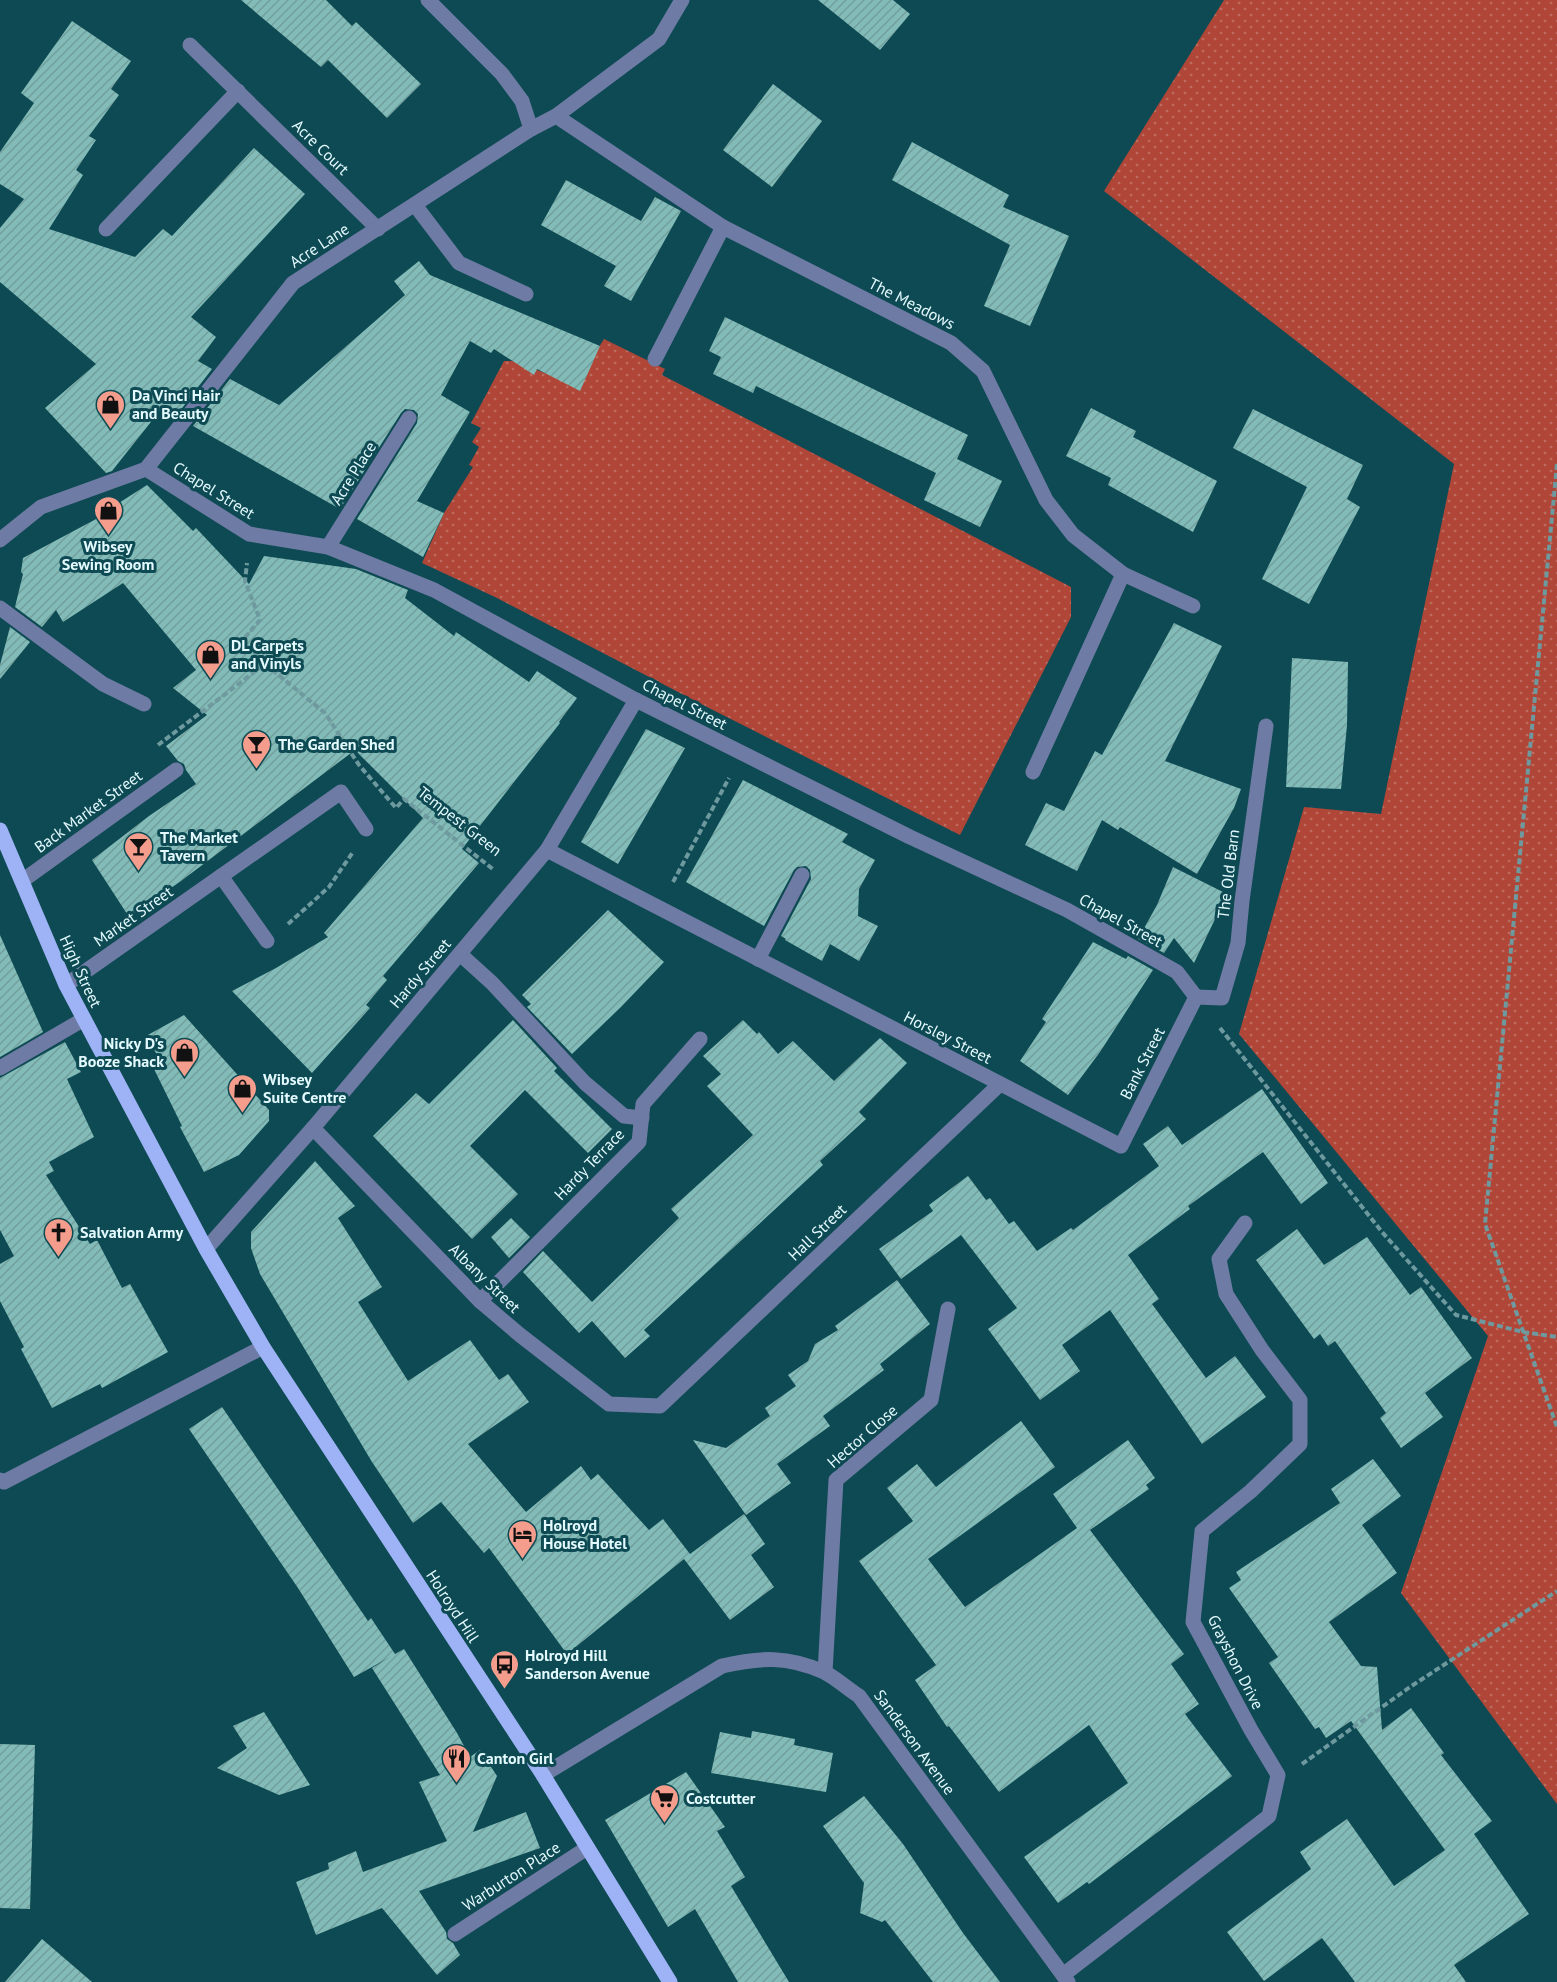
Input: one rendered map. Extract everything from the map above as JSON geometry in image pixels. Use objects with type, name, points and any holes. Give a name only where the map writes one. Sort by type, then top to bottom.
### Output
[{"type":"main road","name":"High Street","points":[[0,830],[66,985],[206,1249]]},
{"type":"main road","name":"Holroyd Hill","points":[[206,1249],[263,1347],[543,1775],[670,1982]]},
{"type":"street","points":[[428,0],[502,74],[522,101],[531,129]]},
{"type":"street","name":"Acre Lane","points":[[146,469],[293,284],[531,129],[556,116],[659,39],[682,0]]},
{"type":"street","name":"Acre Court","points":[[190,45],[378,229]]},
{"type":"street","points":[[106,229],[238,91]]},
{"type":"street","name":"The Meadows","points":[[556,116],[723,227],[951,343],[983,371],[1046,500],[1073,535],[1123,574],[1193,606]]},
{"type":"street","points":[[415,205],[459,263],[526,294]]},
{"type":"street","points":[[655,360],[723,227]]},
{"type":"street","name":"Acre Place","points":[[328,548],[409,418]]},
{"type":"street","points":[[0,540],[41,507],[146,469]]},
{"type":"street","name":"Chapel Street","points":[[146,469],[249,534],[328,548],[434,590],[636,700],[910,837],[1067,910],[1177,972],[1196,996]]},
{"type":"street","points":[[1033,772],[1123,574]]},
{"type":"street","points":[[0,608],[103,684],[144,704]]},
{"type":"street","name":"Hardy Street","points":[[206,1249],[313,1128],[547,850],[636,700]]},
{"type":"street","name":"The Old Barn","points":[[1196,996],[1222,998],[1238,943],[1266,726]]},
{"type":"street","name":"Back Market Street","points":[[21,881],[176,770]]},
{"type":"street","name":"Market Street","points":[[66,985],[341,792],[366,829]]},
{"type":"street","name":"Horsley Street","points":[[547,850],[1121,1146]]},
{"type":"street","points":[[758,959],[802,875]]},
{"type":"street","points":[[221,876],[267,941]]},
{"type":"street","points":[[460,954],[492,983],[585,1083],[624,1116],[642,1118]]},
{"type":"street","name":"Bank Street","points":[[1121,1146],[1196,996]]},
{"type":"street","points":[[0,1068],[84,1019]]},
{"type":"street","name":"Hardy Terrace","points":[[480,1300],[639,1142],[643,1104],[700,1040]]},
{"type":"street","name":"Hall Street","points":[[660,1406],[999,1084]]},
{"type":"street","name":"Albany Street","points":[[313,1128],[480,1300],[520,1335],[609,1404],[660,1406]]},
{"type":"street","name":"Grayshon Drive","points":[[1245,1223],[1219,1259],[1226,1294],[1262,1350],[1300,1400],[1300,1444],[1251,1491],[1202,1531],[1193,1623],[1278,1775]]},
{"type":"street","name":"Hector Close","points":[[825,1672],[836,1480],[931,1400],[948,1309]]},
{"type":"street","points":[[0,1480],[4,1482],[263,1347]]},
{"type":"street","name":"Sanderson Avenue","points":[[543,1775],[722,1666],[752,1659],[784,1659],[825,1672],[859,1696],[1065,1979]]},
{"type":"street","points":[[1065,1979],[1269,1816],[1278,1775]]},
{"type":"street","name":"Warburton Place","points":[[455,1934],[587,1848]]},
{"type":"path","points":[[1557,464],[1485,1224],[1557,1427]]},
{"type":"path","points":[[176,770],[158,745],[265,664],[242,641],[260,620],[245,581],[249,534]]},
{"type":"path","name":"Tempest Green","points":[[265,664],[326,713],[359,765],[396,808],[404,799],[515,888]]},
{"type":"path","points":[[659,908],[742,753]]},
{"type":"path","points":[[267,941],[329,887],[366,829]]},
{"type":"path","points":[[1196,996],[1382,1233],[1456,1315],[1523,1332],[1557,1337]]},
{"type":"path","points":[[1278,1775],[1307,1762],[1410,1687],[1557,1591]]},
{"type":"shaded area","points":[[1224,0],[1557,0],[1557,1804],[1401,1593],[1488,1336],[1239,1034],[1304,807],[1381,814],[1454,464],[1104,191]]},
{"type":"shaded area","points":[[604,339],[665,369],[662,375],[1071,587],[1071,617],[960,835],[495,597],[422,563],[444,513],[473,467],[469,465],[479,447],[472,442],[481,428],[471,423],[504,361],[512,361],[548,374],[599,347]]},
{"type":"building","points":[[241,0],[326,0],[352,26],[356,22],[421,84],[387,118],[328,60],[321,67]]},
{"type":"building","points":[[818,0],[893,0],[910,14],[880,50]]},
{"type":"building","points":[[72,21],[131,61],[111,89],[119,95],[89,136],[96,140],[76,170],[83,175],[49,229],[135,257],[163,229],[172,236],[254,148],[305,194],[191,317],[216,337],[198,361],[212,369],[176,416],[162,408],[112,471],[106,473],[45,408],[96,364],[0,282],[0,228],[24,199],[0,184],[0,152],[34,103],[21,93]]},
{"type":"building","points":[[773,84],[822,121],[772,187],[723,150]]},
{"type":"building","points":[[912,142],[1009,195],[1003,207],[1069,236],[1030,326],[984,306],[1010,245],[892,180]]},
{"type":"building","points":[[566,180],[641,221],[655,197],[681,211],[631,301],[604,286],[616,266],[541,225]]},
{"type":"building","points":[[419,261],[430,275],[600,346],[580,391],[537,369],[534,375],[494,349],[491,353],[470,341],[441,395],[470,412],[417,501],[444,513],[423,557],[357,519],[417,423],[418,414],[414,410],[405,409],[401,413],[340,509],[193,426],[230,379],[279,405],[405,295],[394,281]]},
{"type":"building","points":[[725,317],[968,435],[957,459],[1002,481],[980,527],[924,500],[936,473],[756,386],[753,393],[713,374],[721,357],[709,351]]},
{"type":"building","points":[[1091,408],[1136,431],[1133,437],[1217,481],[1193,532],[1108,485],[1111,478],[1066,456]]},
{"type":"building","points":[[1253,409],[1363,465],[1347,499],[1360,507],[1309,604],[1262,579],[1307,487],[1233,448]]},
{"type":"building","points":[[147,485],[193,531],[196,528],[249,584],[264,556],[356,569],[408,590],[405,598],[454,636],[456,632],[529,682],[537,671],[577,698],[462,849],[479,863],[383,976],[387,980],[366,1005],[370,1008],[312,1073],[232,991],[328,937],[324,933],[423,818],[355,750],[181,881],[129,917],[92,860],[149,816],[196,784],[184,764],[178,761],[166,746],[207,715],[173,688],[196,670],[123,583],[63,622],[56,610],[42,627],[15,607],[23,574],[21,572],[23,558],[113,510],[111,508]]},
{"type":"building","points":[[1174,623],[1222,646],[1165,761],[1241,789],[1234,808],[1197,874],[1120,827],[1118,830],[1102,820],[1077,871],[1025,845],[1046,803],[1064,811],[1095,751],[1102,755]]},
{"type":"building","points":[[10,627],[30,642],[0,679],[0,665]]},
{"type":"building","points":[[1292,658],[1348,662],[1347,725],[1341,789],[1286,787]]},
{"type":"building","points":[[646,729],[685,748],[618,864],[581,842]]},
{"type":"building","points":[[743,780],[848,834],[842,842],[875,860],[859,889],[858,916],[878,926],[859,961],[830,944],[822,961],[781,936],[811,879],[810,870],[806,866],[797,867],[794,870],[764,926],[686,882]]},
{"type":"building","points":[[1173,867],[1227,894],[1194,963],[1174,938],[1164,953],[1138,939],[1157,905]]},
{"type":"building","points":[[608,910],[664,962],[572,1054],[527,1007],[531,1004],[522,995]]},
{"type":"building","points":[[0,935],[43,1032],[0,1057]]},
{"type":"building","points":[[1093,942],[1126,959],[1128,956],[1153,970],[1100,1052],[1068,1095],[1020,1061],[1046,1022],[1042,1019]]},
{"type":"building","points":[[184,1015],[269,1110],[269,1121],[239,1155],[204,1172],[180,1127],[182,1126],[154,1069],[163,1065],[146,1036]]},
{"type":"building","points":[[513,1020],[557,1068],[554,1071],[612,1129],[588,1153],[525,1090],[470,1146],[518,1194],[472,1239],[373,1136],[416,1093],[429,1104]]},
{"type":"building","points":[[743,1020],[757,1034],[759,1032],[778,1054],[793,1041],[834,1081],[880,1038],[907,1063],[859,1112],[866,1119],[820,1161],[823,1165],[644,1330],[650,1336],[625,1358],[592,1321],[579,1333],[523,1272],[543,1251],[592,1302],[679,1218],[671,1209],[753,1135],[707,1086],[721,1074],[703,1056]]},
{"type":"building","name":"Salvation Army","points":[[65,1042],[81,1072],[67,1079],[94,1137],[49,1162],[54,1171],[46,1175],[90,1244],[97,1240],[122,1288],[130,1284],[168,1352],[102,1388],[100,1384],[52,1408],[21,1349],[24,1347],[0,1301],[0,1264],[14,1256],[0,1230],[0,1078]]},
{"type":"building","points":[[1262,1089],[1328,1183],[1301,1204],[1263,1152],[1188,1206],[1190,1209],[1128,1255],[1159,1299],[1152,1304],[1206,1378],[1235,1356],[1266,1397],[1202,1444],[1110,1310],[1062,1345],[1080,1371],[1040,1400],[988,1329],[1017,1308],[961,1235],[901,1279],[879,1249],[933,1211],[929,1205],[968,1176],[986,1200],[990,1198],[1009,1224],[1014,1221],[1037,1251],[1071,1228],[1073,1230],[1159,1166],[1143,1144],[1168,1126],[1182,1145]]},
{"type":"building","points":[[315,1161],[355,1206],[338,1218],[382,1287],[358,1302],[408,1381],[470,1340],[499,1380],[508,1374],[529,1402],[468,1444],[526,1512],[581,1466],[591,1480],[598,1474],[649,1530],[663,1519],[690,1554],[744,1514],[765,1544],[751,1555],[774,1587],[730,1620],[684,1559],[567,1654],[489,1548],[484,1553],[441,1502],[413,1523],[372,1462],[260,1274],[251,1248],[251,1232]]},
{"type":"building","points":[[511,1218],[530,1237],[509,1258],[491,1237]]},
{"type":"building","points":[[1297,1229],[1324,1265],[1367,1237],[1410,1295],[1421,1287],[1472,1358],[1425,1393],[1443,1417],[1401,1448],[1380,1418],[1386,1413],[1335,1341],[1328,1346],[1320,1334],[1314,1339],[1256,1260]]},
{"type":"building","points":[[897,1280],[930,1324],[880,1364],[884,1370],[823,1416],[830,1426],[777,1464],[791,1483],[746,1515],[693,1440],[726,1448],[770,1416],[765,1408],[796,1386],[788,1375],[808,1361],[815,1344],[838,1330],[835,1326]]},
{"type":"building","points":[[222,1407],[368,1621],[371,1618],[395,1654],[404,1649],[470,1757],[480,1750],[497,1776],[473,1832],[526,1812],[540,1848],[419,1891],[446,1932],[447,1939],[453,1943],[460,1955],[437,1975],[382,1908],[316,1935],[296,1882],[329,1869],[328,1863],[356,1851],[363,1872],[447,1841],[419,1782],[440,1775],[372,1668],[390,1657],[354,1677],[298,1588],[189,1429]]},
{"type":"building","points":[[1021,1421],[1055,1467],[928,1559],[965,1607],[1077,1528],[1053,1494],[1128,1440],[1155,1478],[1146,1485],[1149,1489],[1090,1530],[1184,1654],[1171,1664],[1199,1704],[1185,1714],[1232,1776],[1089,1884],[1087,1882],[1058,1903],[1024,1857],[1128,1783],[1089,1725],[999,1792],[949,1726],[947,1727],[915,1680],[936,1665],[859,1561],[913,1521],[887,1488],[917,1464],[936,1487]]},
{"type":"building","points":[[1373,1459],[1401,1496],[1362,1525],[1397,1573],[1329,1622],[1361,1666],[1377,1667],[1382,1730],[1411,1708],[1444,1753],[1441,1755],[1492,1821],[1474,1834],[1529,1914],[1454,1965],[1466,1982],[1355,1982],[1322,1938],[1264,1981],[1227,1932],[1311,1869],[1300,1852],[1347,1819],[1394,1886],[1445,1850],[1351,1721],[1326,1738],[1319,1727],[1315,1729],[1269,1663],[1278,1657],[1229,1588],[1241,1580],[1236,1572],[1340,1503],[1331,1489]]},
{"type":"building","points":[[264,1712],[310,1785],[279,1795],[217,1768],[247,1748],[233,1726]]},
{"type":"building","points":[[752,1731],[795,1739],[794,1745],[833,1753],[826,1792],[711,1773],[720,1732],[751,1738]]},
{"type":"building","points":[[0,1744],[35,1745],[30,1909],[0,1908]]},
{"type":"building","points":[[686,1772],[725,1827],[717,1831],[745,1877],[731,1886],[789,1982],[738,1982],[695,1909],[668,1927],[605,1820]]},
{"type":"building","points":[[864,1796],[903,1844],[963,1933],[1000,1982],[933,1982],[885,1920],[882,1922],[860,1913],[864,1883],[823,1826]]},
{"type":"building","points":[[42,1939],[92,1982],[5,1982]]},
{"type":"place","name":"Da Vinci Hair and Beauty","points":[[111,430]]},
{"type":"place","name":"Wibsey Sewing Room","points":[[108,536]]},
{"type":"place","name":"DL Carpets and Vinyls","points":[[210,680]]},
{"type":"place","name":"The Garden Shed","points":[[257,770]]},
{"type":"place","name":"The Market Tavern","points":[[139,872]]},
{"type":"place","name":"Nicky D's Booze Shack","points":[[185,1078]]},
{"type":"place","name":"Wibsey Suite Centre","points":[[242,1114]]},
{"type":"place","name":"Salvation Army","points":[[59,1258]]},
{"type":"place","name":"Holroyd House Hotel","points":[[522,1560]]},
{"type":"place","name":"Holroyd Hill Sanderson Avenue","points":[[504,1690]]},
{"type":"place","name":"Canton Girl","points":[[456,1784]]},
{"type":"place","name":"Costcutter","points":[[665,1824]]}]
